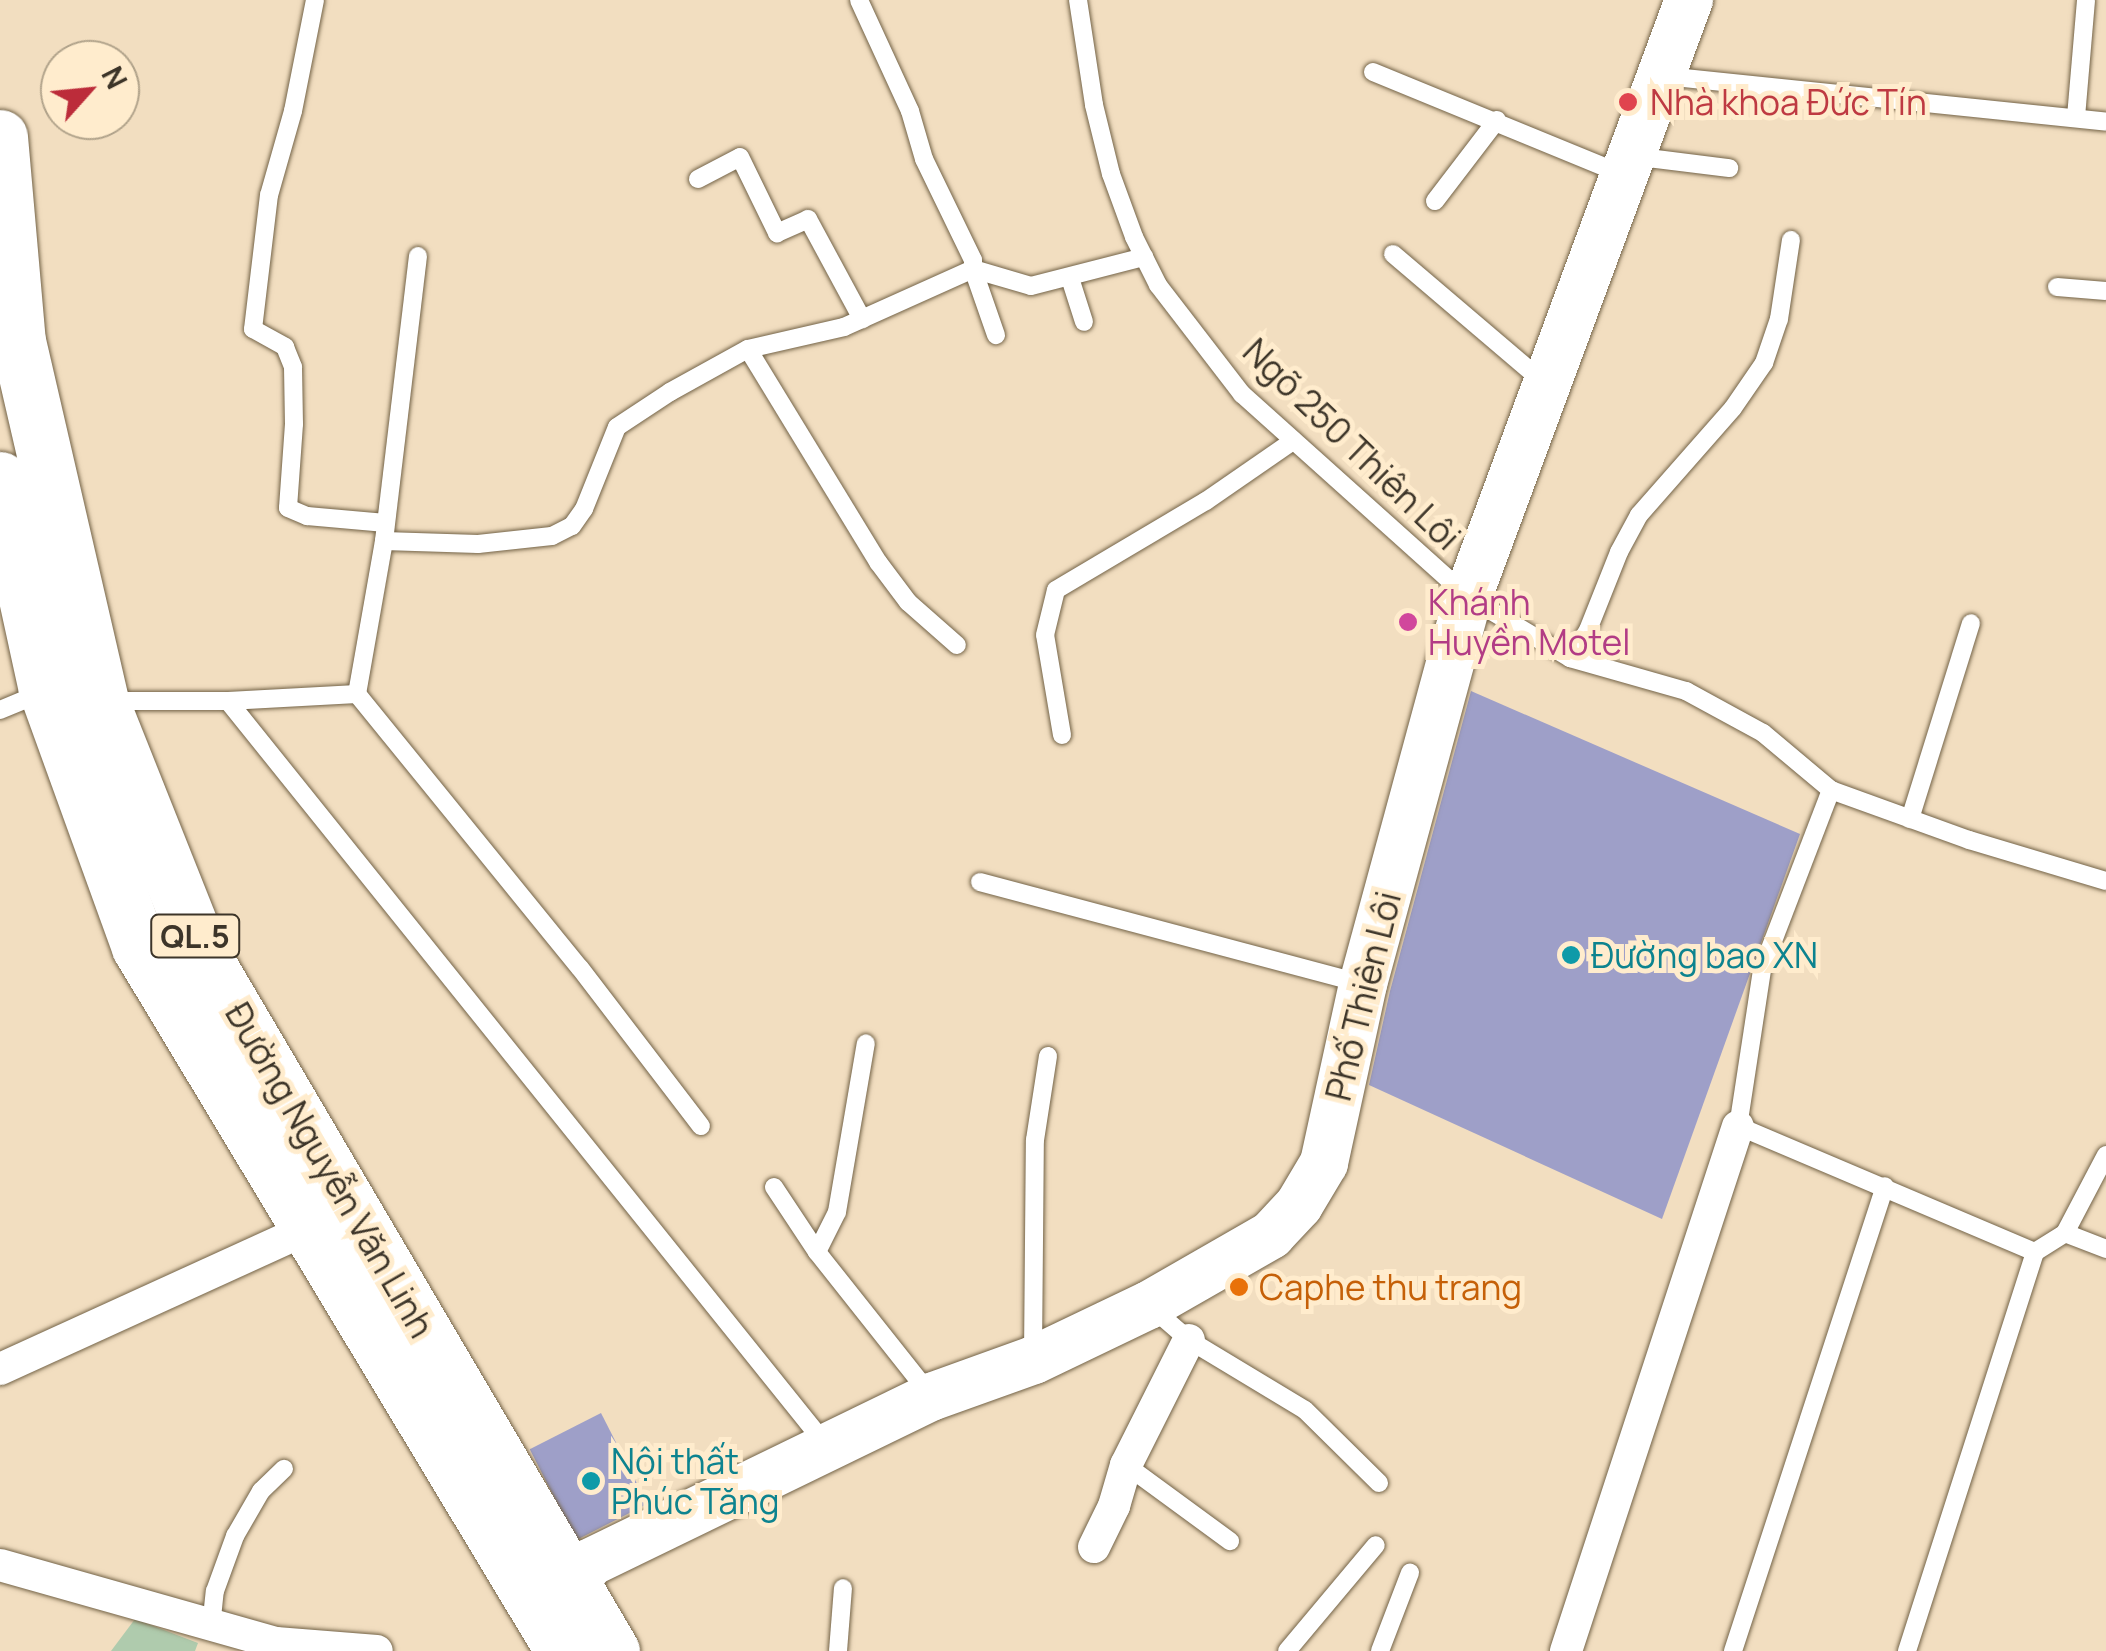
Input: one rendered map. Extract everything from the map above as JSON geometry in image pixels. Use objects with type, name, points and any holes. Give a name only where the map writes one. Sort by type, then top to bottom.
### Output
[{"type":"highway","name":"Đường Nguyễn Văn Linh","points":[[0,137],[18,341],[101,701],[201,952],[612,1651]]},
{"type":"highway","name":"Đường Nguyễn Văn Linh","points":[[0,479],[23,700],[138,947],[310,1228],[554,1649]]},
{"type":"main road","name":"Phố Thiên Lôi","points":[[572,1587],[590,1564],[826,1446],[931,1397],[1034,1360],[1149,1305],[1272,1234],[1300,1205],[1324,1163],[1364,984],[1468,597],[1689,0]]},
{"type":"main road","points":[[554,1649],[572,1587]]},
{"type":"street","points":[[1566,1651],[1738,1126]]},
{"type":"street","points":[[0,1369],[310,1228]]},
{"type":"street","points":[[1094,1548],[1114,1506],[1126,1464],[1189,1340]]},
{"type":"street","points":[[0,1565],[276,1643],[377,1651]]},
{"type":"lane","points":[[315,0],[293,112],[269,194],[253,329],[285,347],[292,367],[294,424],[288,508],[307,516],[385,532],[478,544],[552,536],[572,526],[584,509],[616,427],[748,349],[862,319],[973,269],[1031,286],[1144,258]]},
{"type":"lane","points":[[859,0],[910,111],[924,159],[973,260],[996,334]]},
{"type":"lane","name":"Ngõ 250 Thiên Lôi","points":[[1078,0],[1111,174],[1158,285],[1242,394],[1468,597],[1570,658],[1686,691],[1763,733],[1831,790],[2106,881]]},
{"type":"lane","points":[[2076,117],[2086,0]]},
{"type":"lane","points":[[1373,72],[1628,165],[1729,168]]},
{"type":"lane","points":[[1660,76],[2106,122]]},
{"type":"lane","points":[[1435,202],[1497,120]]},
{"type":"lane","points":[[698,180],[740,157],[777,233],[808,219],[862,319]]},
{"type":"lane","points":[[1570,658],[1588,630],[1619,552],[1639,515],[1734,408],[1764,362],[1778,318],[1791,240]]},
{"type":"lane","points":[[1393,254],[1546,384]]},
{"type":"lane","points":[[418,256],[385,532],[357,694],[580,968],[701,1126]]},
{"type":"lane","points":[[1070,278],[1084,322]]},
{"type":"lane","points":[[2057,288],[2106,291]]},
{"type":"lane","points":[[748,349],[878,562],[908,602],[957,645]]},
{"type":"lane","points":[[1062,735],[1045,635],[1056,590],[1206,501],[1293,442]]},
{"type":"lane","points":[[1910,819],[1972,623]]},
{"type":"lane","points":[[101,701],[228,701],[357,694]]},
{"type":"lane","points":[[228,701],[826,1446]]},
{"type":"lane","points":[[1831,790],[1762,970],[1738,1126],[2035,1252]]},
{"type":"lane","points":[[980,882],[1364,984]]},
{"type":"lane","points":[[817,1252],[838,1212],[866,1043]]},
{"type":"lane","points":[[1034,1360],[1035,1140],[1048,1056]]},
{"type":"lane","points":[[1907,1651],[2035,1252],[2065,1233],[2106,1154]]},
{"type":"lane","points":[[1734,1651],[1885,1186]]},
{"type":"lane","points":[[774,1187],[817,1252],[931,1397]]},
{"type":"lane","points":[[2065,1233],[2106,1248]]},
{"type":"lane","points":[[1149,1305],[1189,1340],[1306,1410],[1379,1482]]},
{"type":"lane","points":[[1126,1464],[1230,1541]]},
{"type":"lane","points":[[210,1626],[216,1592],[235,1536],[261,1492],[284,1469]]},
{"type":"lane","points":[[1287,1651],[1376,1544]]},
{"type":"lane","points":[[1380,1651],[1410,1573]]},
{"type":"lane","points":[[838,1651],[843,1588]]},
{"type":"green space","points":[[135,1619],[198,1643],[195,1651],[111,1651]]},
{"type":"building","name":"Đường bao XN","points":[[1471,691],[1800,834],[1662,1219],[1369,1085],[1390,991]]},
{"type":"building","name":"Nội thất Phúc Tăng","points":[[601,1413],[647,1504],[576,1540],[530,1449]]},
{"type":"place","name":"Nhà khoa Đức Tín","points":[[1628,102]]},
{"type":"place","name":"Khánh Huyền Motel","points":[[1408,622]]},
{"type":"place","name":"Đường bao XN","points":[[1571,955]]},
{"type":"place","name":"Caphe thu trang","points":[[1239,1287]]},
{"type":"place","name":"Nội thất Phúc Tăng","points":[[591,1481]]}]
